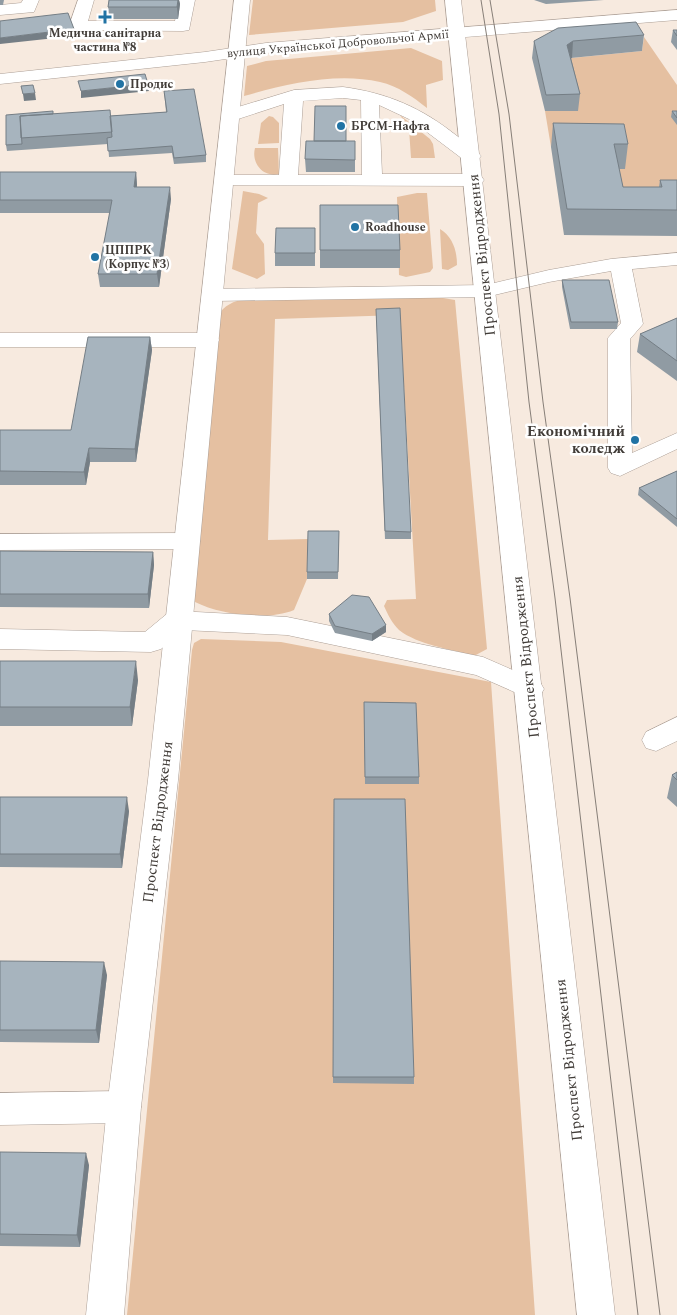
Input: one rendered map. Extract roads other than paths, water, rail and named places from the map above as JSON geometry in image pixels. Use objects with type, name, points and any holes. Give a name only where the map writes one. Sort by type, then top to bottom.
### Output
[{"type":"main road","points":[[0,10],[28,8],[31,0]]},
{"type":"main road","points":[[86,0],[78,26],[183,26],[187,0]]},
{"type":"main road","name":"Проспект Відродження","points":[[105,1315],[124,1107],[163,780],[178,620],[214,295],[242,0]]},
{"type":"main road","name":"Проспект Відродження","points":[[453,0],[455,33],[473,168],[530,689],[596,1315]]},
{"type":"main road","name":"вулиця Української Добровольчої Армії","points":[[0,79],[427,34],[677,15]]},
{"type":"main road","points":[[232,115],[267,101],[317,92],[370,96],[409,111],[473,168]]},
{"type":"main road","points":[[288,181],[299,136],[294,96]]},
{"type":"main road","points":[[370,96],[363,136],[372,180]]},
{"type":"main road","points":[[225,180],[372,180],[473,168]]},
{"type":"main road","points":[[214,295],[486,291],[549,276],[620,264],[677,259]]},
{"type":"main road","points":[[620,264],[632,324],[619,338],[620,468],[677,440]]},
{"type":"main road","points":[[0,340],[208,340]]},
{"type":"main road","points":[[0,542],[187,541]]},
{"type":"main road","points":[[0,639],[151,642],[178,620],[288,626],[483,667],[530,689]]},
{"type":"main road","points":[[0,1109],[124,1107]]},
{"type":"tram line","points":[[481,0],[499,114],[529,402],[555,598],[638,1315]]},
{"type":"tram line","points":[[490,0],[509,114],[543,402],[570,598],[660,1315]]},
{"type":"place","name":"Медична санітарна частина №8","points":[[105,17]]},
{"type":"place","name":"Продис","points":[[120,84]]},
{"type":"place","name":"БРСМ-Нафта","points":[[341,126]]},
{"type":"place","name":"Roadhouse","points":[[355,227]]},
{"type":"place","name":"ЦППРК (Корпус №3)","points":[[95,257]]},
{"type":"place","name":"Економічний коледж","points":[[635,440]]}]
